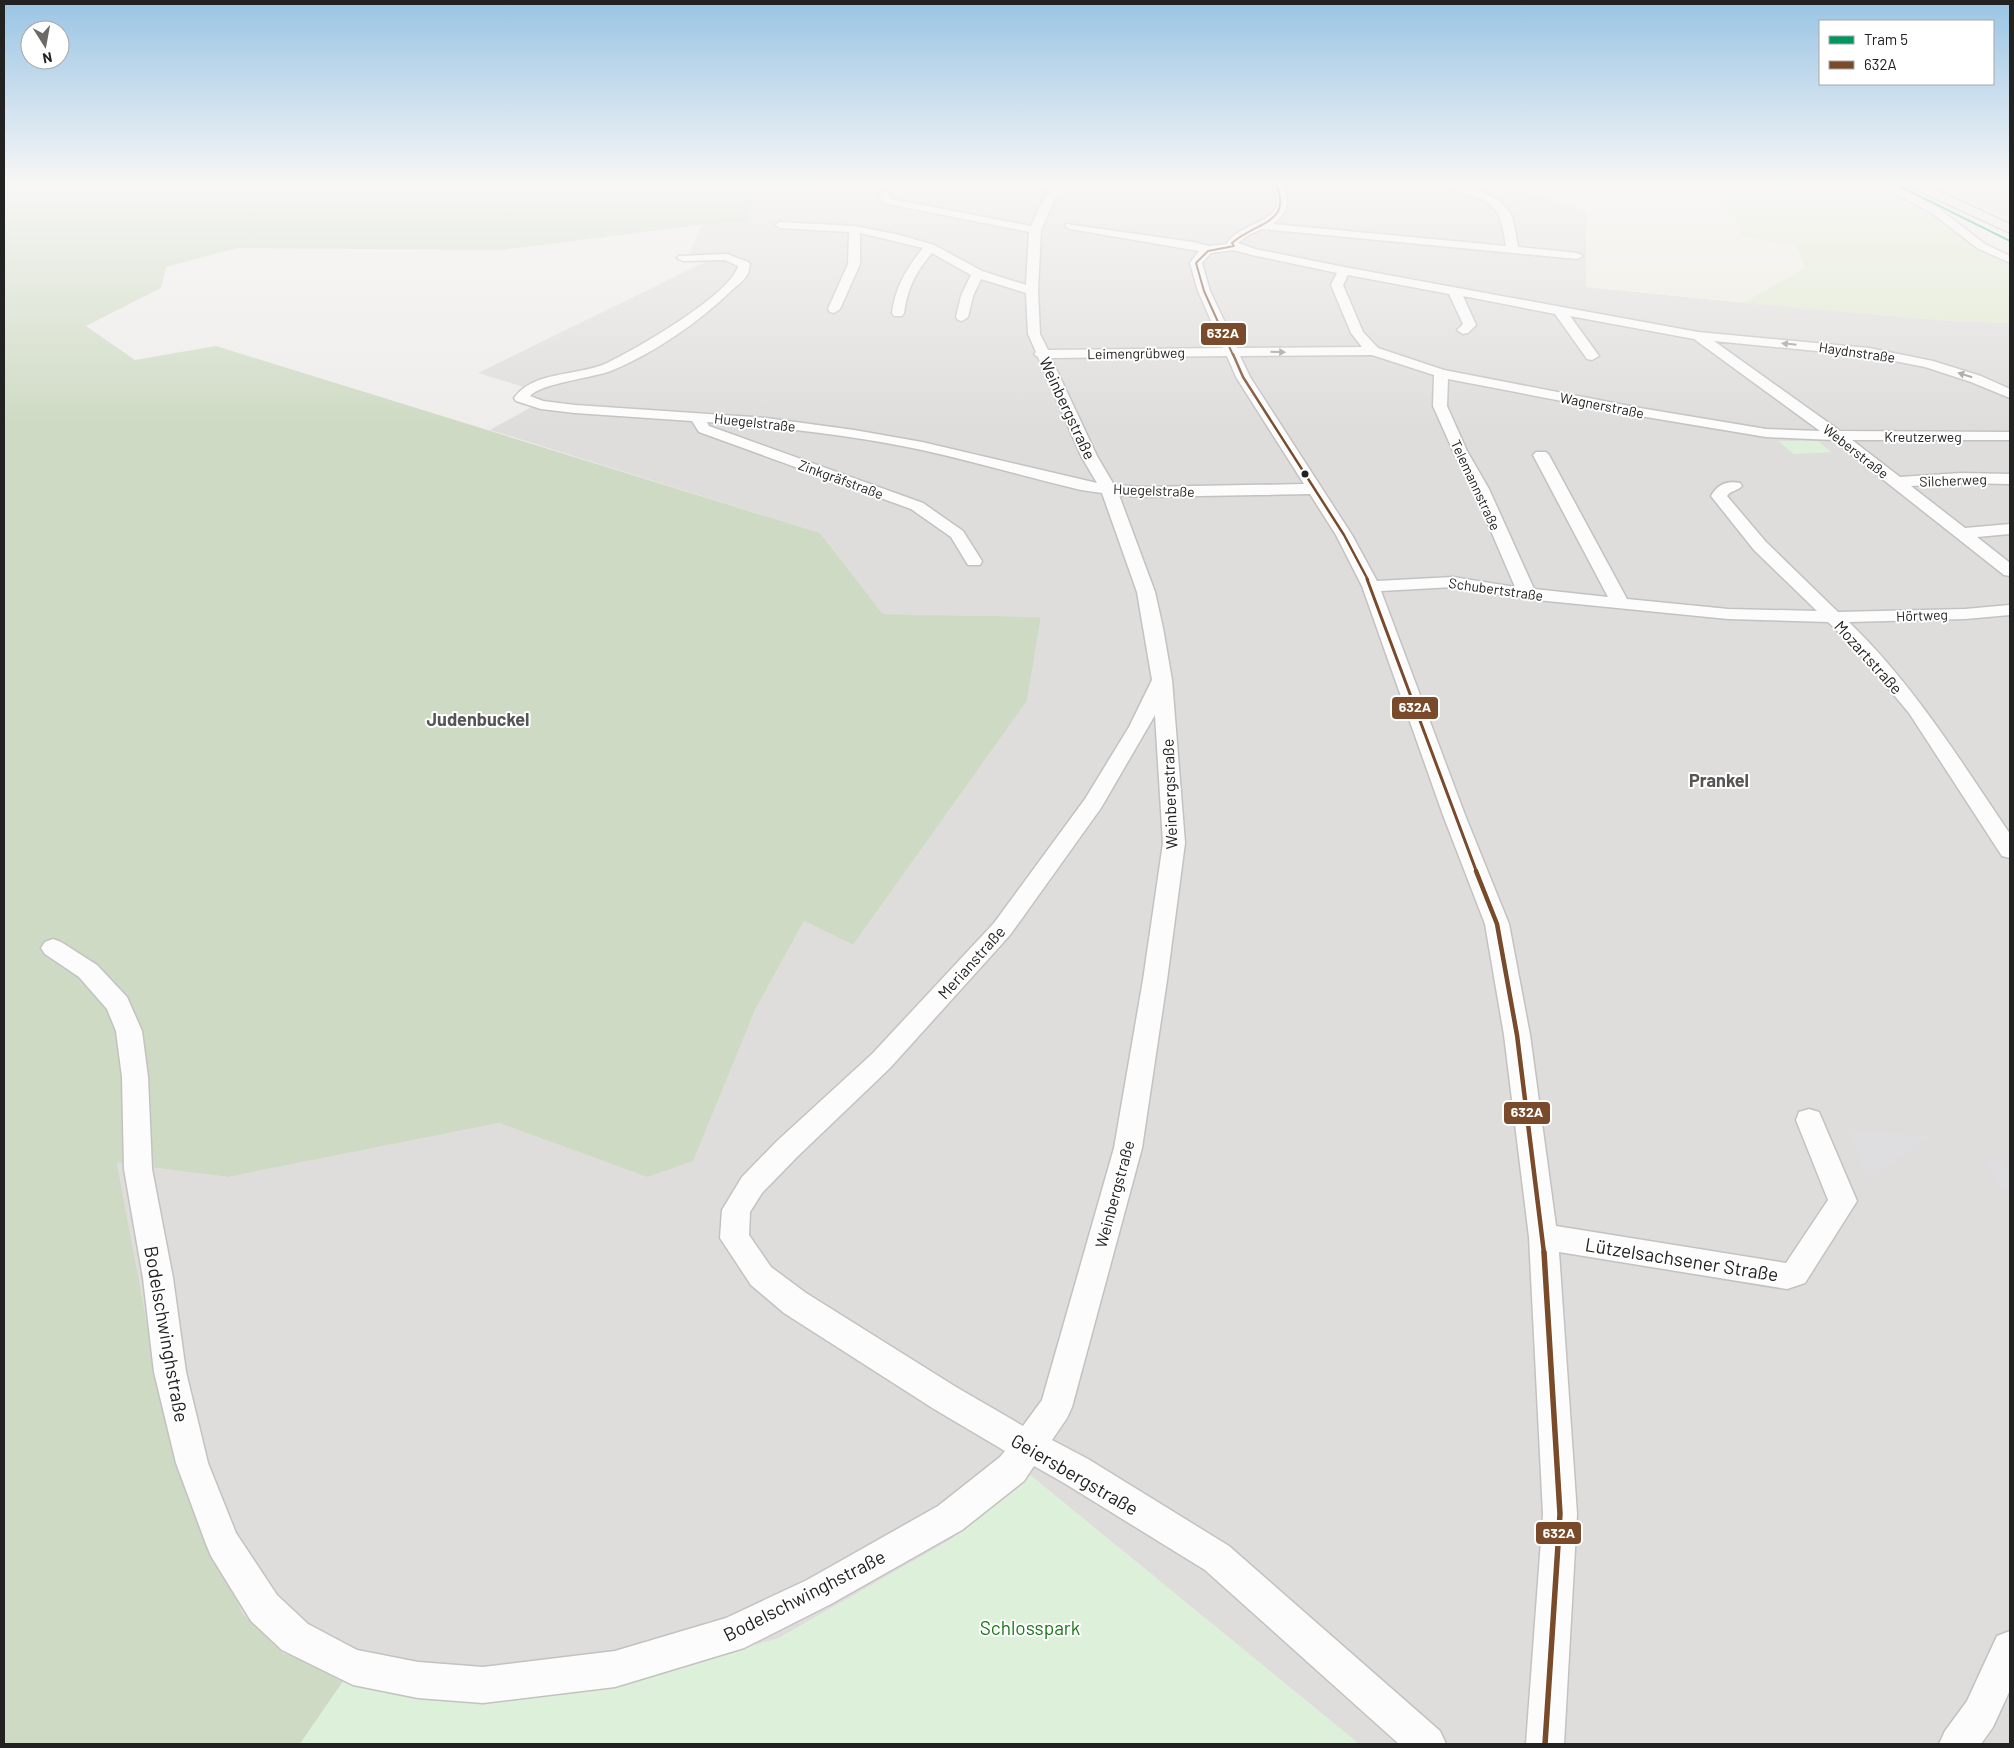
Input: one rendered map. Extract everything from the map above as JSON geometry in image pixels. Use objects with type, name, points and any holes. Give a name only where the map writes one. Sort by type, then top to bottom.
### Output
[{"type":"street","name":"Huegelstraße","points":[[743,264],[742,274],[716,299],[672,333],[609,367],[528,390],[521,398],[541,405],[575,409],[766,422],[922,446],[1081,485],[1109,489],[1142,492],[1315,489]]},
{"type":"street","points":[[834,309],[854,264]]},
{"type":"street","points":[[898,313],[899,296],[911,270],[917,264]]},
{"type":"street","points":[[959,264],[978,274],[1016,287],[1032,290]]},
{"type":"street","name":"Weinbergstraße","points":[[1028,1446],[1056,1407],[1128,1148],[1155,980],[1174,843],[1162,680],[1146,592],[1109,489],[1089,456],[1034,334],[1032,290],[1034,264]]},
{"type":"street","points":[[1196,264],[1204,292],[1243,377],[1344,535],[1371,586],[1454,815],[1497,924],[1517,1035],[1543,1237],[1560,1514],[1545,1744]]},
{"type":"street","name":"Haydnstraße","points":[[1308,264],[1698,336],[1869,352],[1928,364],[1976,379],[2010,394]]},
{"type":"street","points":[[1344,271],[1337,285],[1357,333],[1373,351]]},
{"type":"street","points":[[962,317],[968,296],[978,274]]},
{"type":"street","points":[[1454,291],[1470,325],[1464,330]]},
{"type":"street","points":[[1559,310],[1592,356]]},
{"type":"street","name":"Weberstraße","points":[[1698,336],[1836,435],[2010,571]]},
{"type":"street","name":"Wagnerstraße","points":[[1230,351],[1373,351],[1441,373],[1712,425],[1787,435],[1836,435]]},
{"type":"street","name":"Leimengrübweg","points":[[1042,354],[1230,351]]},
{"type":"street","name":"Telemannstraße","points":[[1441,373],[1440,406],[1460,450],[1481,489],[1527,594]]},
{"type":"street","name":"Zinkgräfstraße","points":[[696,416],[704,429],[917,506],[957,534],[974,561]]},
{"type":"street","name":"Kreutzerweg","points":[[1836,435],[2010,436]]},
{"type":"street","points":[[1541,455],[1621,604]]},
{"type":"street","name":"Silcherweg","points":[[1896,482],[1961,478],[2010,479]]},
{"type":"street","name":"Mozartstraße","points":[[1734,486],[1728,487],[1719,496],[1760,546],[1859,642],[1917,710],[2010,851]]},
{"type":"street","points":[[1962,532],[2010,529]]},
{"type":"street","name":"Schubertstraße","points":[[1371,586],[1453,582],[1527,594],[1728,614],[1834,617]]},
{"type":"street","name":"Hörtweg","points":[[1834,617],[1964,614],[2010,610]]},
{"type":"street","name":"Merianstraße","points":[[736,1210],[752,1185],[787,1149],[880,1061],[1002,929],[1093,803],[1139,727],[1162,680]]},
{"type":"street","name":"Bodelschwinghstraße","points":[[53,948],[88,971],[112,997],[118,1004],[129,1031],[135,1077],[138,1169],[158,1278],[170,1372],[192,1462],[224,1544],[264,1608],[295,1637],[353,1667],[418,1680],[483,1685],[615,1669],[731,1635],[819,1592],[950,1518],[1012,1469],[1028,1446]]},
{"type":"street","name":"Lützelsachsener Straße","points":[[1543,1237],[1788,1276],[1795,1274],[1843,1201],[1809,1120]]},
{"type":"street","name":"Geiersbergstraße","points":[[736,1210],[734,1238],[761,1276],[803,1309],[945,1398],[1028,1446],[1076,1471],[1217,1558],[1427,1744]]},
{"type":"street","points":[[1958,1744],[1980,1714],[2010,1649]]},
{"type":"shaded area","points":[[702,264],[1586,264],[1586,287],[1952,321],[2010,323],[2010,1744],[1359,1744],[1031,1476],[950,1540],[779,1638],[630,1681],[482,1705],[353,1667],[284,1654],[242,1613],[200,1506],[159,1387],[117,1163],[228,1177],[499,1123],[647,1177],[754,1012],[804,921],[853,945],[1027,701],[1041,617],[883,614],[820,533],[490,430],[533,406],[517,398],[524,387],[478,373]]},
{"type":"shaded area","points":[[1586,264],[1803,264],[1805,268],[1743,303],[1586,287]]},
{"type":"shaded area","points":[[1849,1130],[1930,1136],[1868,1180]]},
{"type":"shaded area","points":[[1986,1160],[2004,1162],[2010,1177],[2010,1192],[1996,1185]]},
{"type":"green space","points":[[4,264],[179,264],[166,267],[161,288],[86,326],[135,360],[216,346],[820,533],[883,614],[1041,617],[1027,701],[853,945],[804,921],[754,1012],[693,1161],[647,1177],[499,1123],[228,1177],[117,1163],[159,1387],[200,1506],[242,1613],[284,1654],[353,1667],[300,1744],[4,1744]]},
{"type":"green space","points":[[1803,264],[2006,264],[2010,266],[2010,323],[1952,321],[1743,303],[1805,268]]},
{"type":"green space","points":[[1778,441],[1818,441],[1831,452],[1794,454]]},
{"type":"green space","name":"Schlosspark","points":[[1030,1475],[1359,1744],[300,1744],[353,1667],[482,1705],[630,1681],[779,1638],[950,1540]]},
{"type":"transit line","name":"632A","points":[[1196,264],[1204,291],[1243,377],[1344,535],[1371,586],[1454,815],[1497,924],[1517,1035],[1543,1237],[1560,1514],[1545,1744]]},
{"type":"district","name":"Judenbuckel","points":[[478,719]]},
{"type":"district","name":"Prankel","points":[[1719,780]]}]
